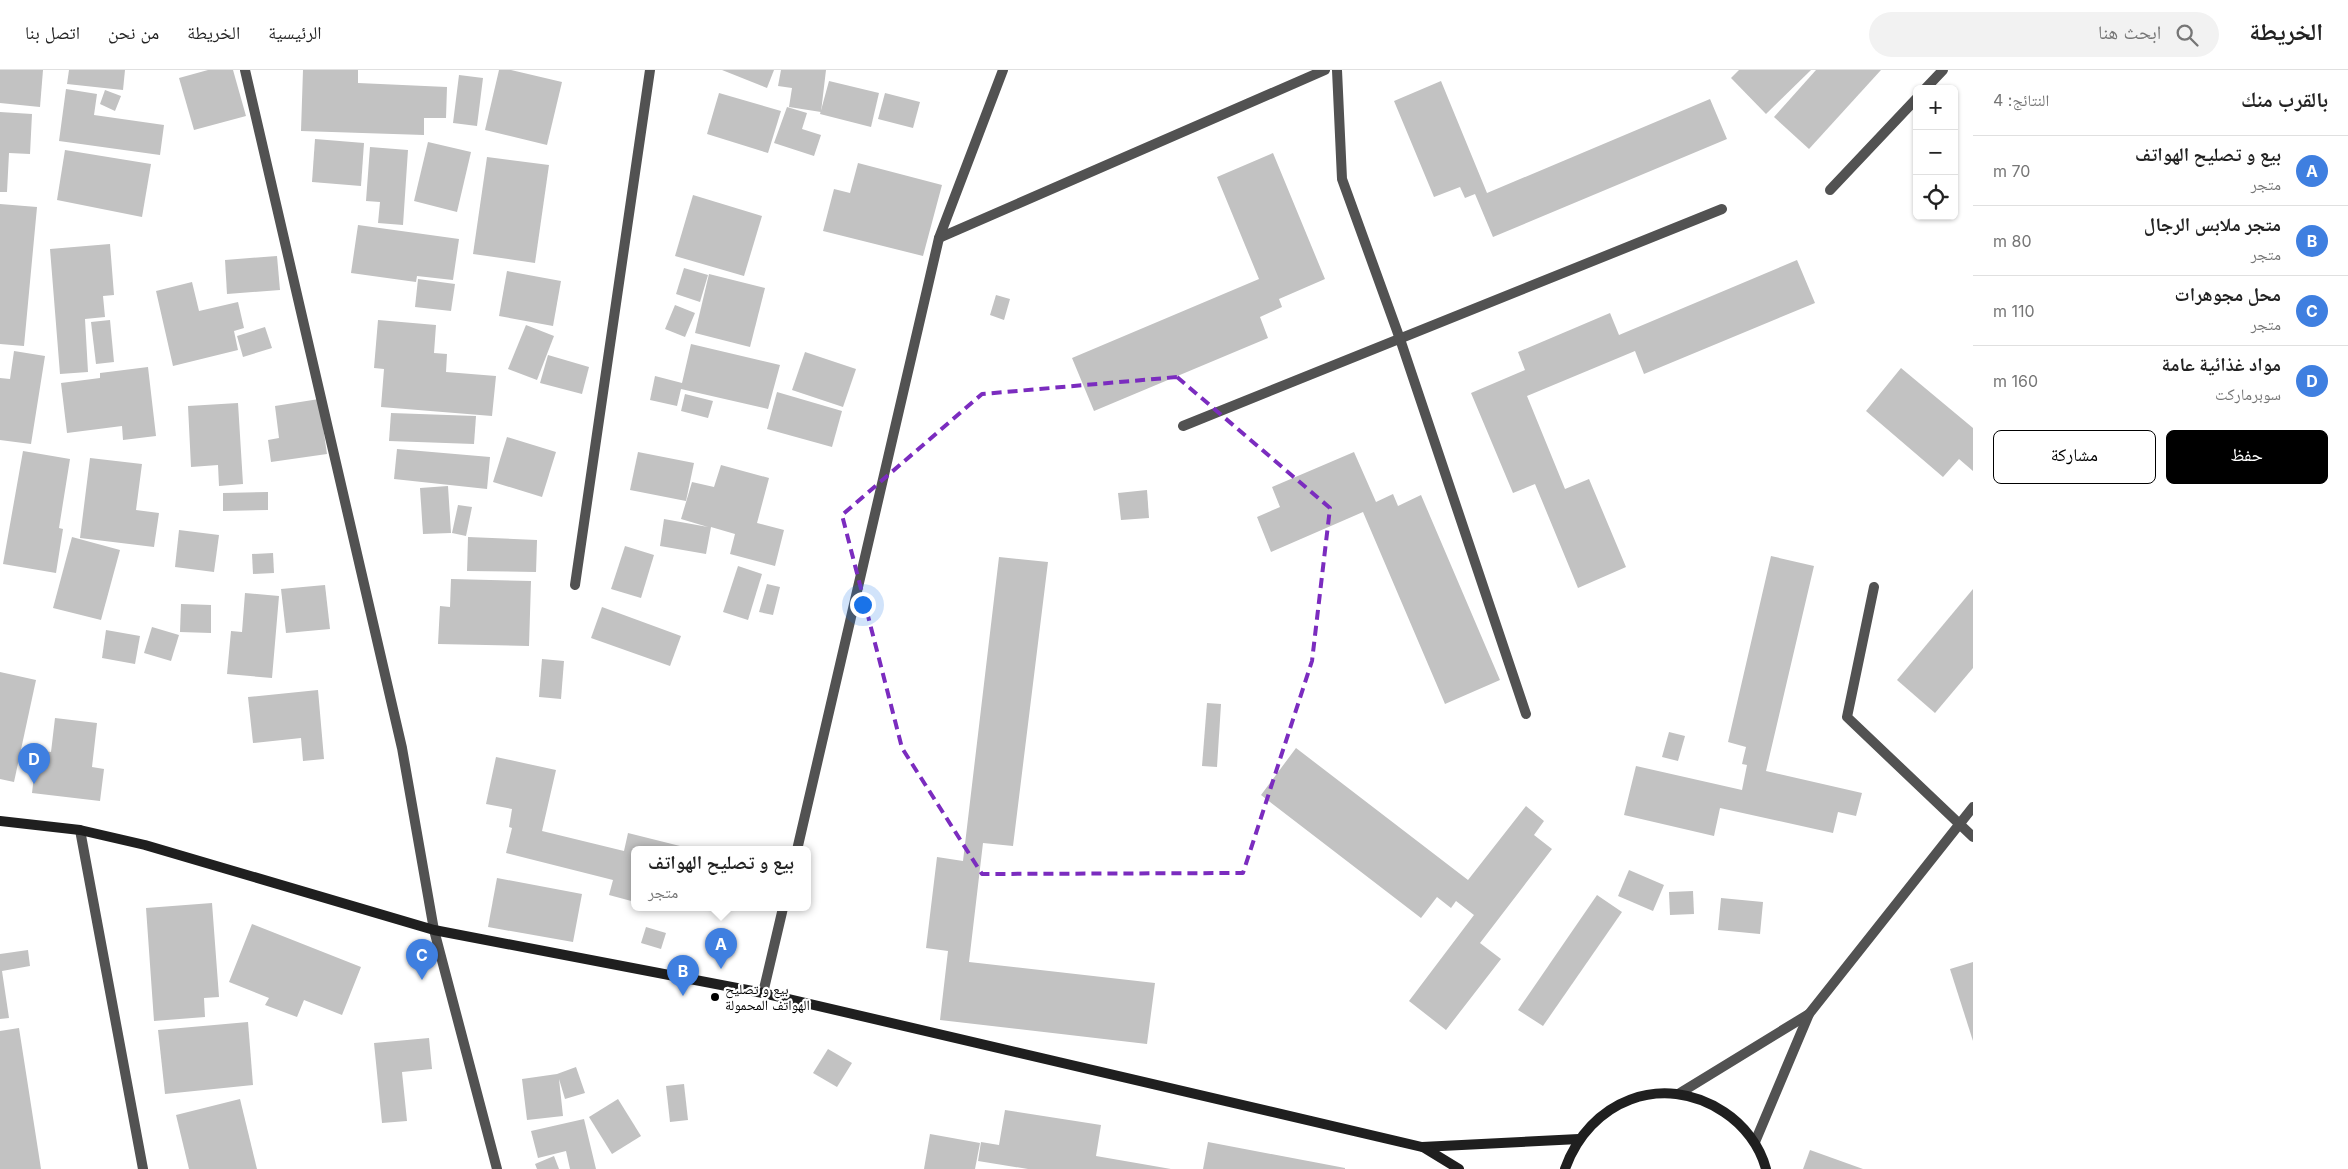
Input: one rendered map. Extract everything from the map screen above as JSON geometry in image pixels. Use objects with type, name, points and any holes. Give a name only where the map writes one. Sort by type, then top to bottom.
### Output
[{"type":"street","points":[[245,70],[402,748],[434,930],[497,1169]]},
{"type":"street","points":[[575,585],[650,70]]},
{"type":"street","points":[[798,846],[940,238],[1003,70]]},
{"type":"street","points":[[940,238],[1325,70]]},
{"type":"street","points":[[1337,70],[1342,179],[1400,340],[1526,714]]},
{"type":"street","points":[[1929,85],[1943,70]]},
{"type":"street","points":[[1830,190],[1913,102]]},
{"type":"street","points":[[1183,426],[1722,209]]},
{"type":"street","points":[[1874,586],[1847,717],[1958,825],[1973,837]]},
{"type":"street","points":[[1755,1142],[1809,1014],[1973,807]]},
{"type":"street","points":[[0,821],[80,830],[145,845],[434,930],[763,993],[1422,1147],[1578,1138]]},
{"type":"street","points":[[80,830],[143,1169]]},
{"type":"street","points":[[763,993],[782,911]]},
{"type":"street","points":[[1680,1093],[1809,1014]]},
{"type":"street","points":[[1565,1169],[1578,1138],[1598,1117],[1623,1102],[1651,1094],[1680,1093],[1710,1102],[1735,1119],[1755,1142],[1766,1169]]},
{"type":"street","points":[[1422,1147],[1460,1169]]},
{"type":"highlighted area","points":[[1177,377],[1330,508],[1312,661],[1243,873],[982,874],[902,748],[842,515],[982,394]]},
{"type":"building","points":[[0,70],[43,70],[40,107],[0,103]]},
{"type":"building","points":[[69,70],[125,70],[123,90],[67,84]]},
{"type":"building","points":[[208,70],[233,70],[246,116],[194,130],[179,78]]},
{"type":"building","points":[[303,70],[358,70],[358,83],[447,87],[446,118],[424,118],[424,135],[301,131]]},
{"type":"building","points":[[499,70],[511,70],[562,82],[547,145],[485,130]]},
{"type":"building","points":[[722,70],[774,70],[767,88]]},
{"type":"building","points":[[781,70],[826,70],[821,112],[789,107],[792,88],[778,86]]},
{"type":"building","points":[[1739,70],[1811,70],[1766,114],[1731,78]]},
{"type":"building","points":[[1816,70],[1881,70],[1809,149],[1774,117]]},
{"type":"building","points":[[459,75],[483,78],[477,126],[453,123]]},
{"type":"building","points":[[829,81],[879,93],[871,127],[820,114]]},
{"type":"building","points":[[1441,81],[1487,193],[1710,99],[1727,139],[1493,237],[1475,194],[1465,198],[1460,187],[1434,197],[1394,101]]},
{"type":"building","points":[[66,89],[97,94],[94,115],[164,125],[160,155],[59,141]]},
{"type":"building","points":[[105,90],[121,96],[115,111],[100,104]]},
{"type":"building","points":[[719,93],[781,111],[768,153],[707,134]]},
{"type":"building","points":[[885,93],[920,102],[913,128],[878,119]]},
{"type":"building","points":[[787,107],[807,113],[802,129],[821,135],[814,156],[774,143]]},
{"type":"building","points":[[0,112],[32,114],[30,154],[9,153],[7,192],[0,192]]},
{"type":"building","points":[[315,139],[364,143],[361,186],[312,182]]},
{"type":"building","points":[[428,142],[471,152],[457,212],[414,201]]},
{"type":"building","points":[[370,147],[408,150],[403,225],[378,223],[380,202],[366,201]]},
{"type":"building","points":[[65,150],[151,164],[142,217],[57,200]]},
{"type":"building","points":[[1273,153],[1325,279],[1279,299],[1282,307],[1260,317],[1268,338],[1094,411],[1072,358],[1259,279],[1217,177]]},
{"type":"building","points":[[487,157],[549,165],[535,263],[473,254]]},
{"type":"building","points":[[858,163],[942,185],[923,256],[823,231],[834,189],[850,193]]},
{"type":"building","points":[[693,195],[762,216],[744,276],[675,256]]},
{"type":"building","points":[[0,204],[37,207],[24,346],[0,344]]},
{"type":"building","points":[[358,225],[459,239],[453,280],[417,276],[416,282],[351,273]]},
{"type":"building","points":[[110,244],[114,295],[103,296],[105,317],[85,319],[88,372],[60,374],[50,249]]},
{"type":"building","points":[[277,256],[280,290],[227,294],[225,260]]},
{"type":"building","points":[[1797,260],[1815,303],[1644,374],[1635,351],[1527,396],[1565,489],[1589,479],[1626,567],[1578,588],[1535,484],[1513,493],[1471,393],[1525,370],[1518,352],[1610,313],[1619,335]]},
{"type":"building","points":[[684,268],[708,275],[700,302],[676,294]]},
{"type":"building","points":[[507,271],[561,281],[553,326],[499,316]]},
{"type":"building","points":[[709,274],[765,288],[750,347],[695,333]]},
{"type":"building","points":[[418,279],[455,284],[451,311],[415,307]]},
{"type":"building","points":[[192,282],[199,311],[238,302],[244,328],[234,331],[238,350],[173,366],[156,291]]},
{"type":"building","points":[[996,295],[1010,299],[1004,320],[990,315]]},
{"type":"building","points":[[675,305],[695,313],[685,337],[665,329]]},
{"type":"building","points":[[110,320],[114,362],[96,364],[91,322]]},
{"type":"building","points":[[378,320],[436,325],[434,353],[447,354],[446,372],[496,376],[492,416],[381,407],[384,369],[374,368]]},
{"type":"building","points":[[526,325],[554,336],[537,380],[508,369]]},
{"type":"building","points":[[265,327],[272,348],[243,357],[237,336]]},
{"type":"building","points":[[691,344],[780,365],[768,409],[681,389],[677,406],[650,400],[655,376],[682,383]]},
{"type":"building","points":[[14,351],[45,356],[31,444],[0,440],[0,378],[10,379]]},
{"type":"building","points":[[805,352],[856,369],[843,407],[792,390]]},
{"type":"building","points":[[548,355],[589,367],[582,394],[540,383]]},
{"type":"building","points":[[148,367],[156,436],[123,440],[122,426],[67,433],[61,383],[100,378],[100,373]]},
{"type":"building","points":[[1901,368],[1973,428],[1973,471],[1959,459],[1943,477],[1866,411]]},
{"type":"building","points":[[777,392],[842,411],[832,447],[767,429]]},
{"type":"building","points":[[685,394],[713,401],[708,418],[681,411]]},
{"type":"building","points":[[319,399],[327,454],[271,462],[268,440],[279,438],[275,406]]},
{"type":"building","points":[[238,403],[243,484],[219,486],[218,465],[191,467],[188,406]]},
{"type":"building","points":[[391,413],[476,416],[474,444],[389,441]]},
{"type":"building","points":[[507,437],[556,452],[542,497],[493,482]]},
{"type":"building","points":[[397,449],[490,457],[487,489],[394,479]]},
{"type":"building","points":[[23,451],[70,459],[59,528],[63,529],[56,573],[3,564]]},
{"type":"building","points":[[638,452],[694,463],[686,501],[630,490]]},
{"type":"building","points":[[1354,452],[1376,502],[1393,494],[1398,506],[1421,495],[1500,680],[1445,704],[1363,512],[1271,552],[1257,517],[1280,507],[1272,487]]},
{"type":"building","points":[[90,458],[142,464],[136,510],[159,513],[154,547],[80,538]]},
{"type":"building","points":[[721,465],[769,478],[757,523],[784,530],[775,566],[730,554],[735,534],[711,527],[706,554],[660,546],[664,519],[708,527],[681,519],[692,482],[714,487]]},
{"type":"building","points":[[448,486],[451,533],[423,534],[420,488]]},
{"type":"building","points":[[1147,490],[1149,518],[1121,520],[1118,493]]},
{"type":"building","points":[[268,492],[268,510],[223,511],[223,493]]},
{"type":"building","points":[[458,505],[472,507],[466,536],[452,533]]},
{"type":"building","points":[[179,530],[219,535],[214,572],[175,567]]},
{"type":"building","points":[[72,537],[120,550],[101,620],[53,608]]},
{"type":"building","points":[[468,537],[537,540],[536,572],[467,571]]},
{"type":"building","points":[[625,546],[654,555],[641,598],[611,589]]},
{"type":"building","points":[[273,553],[274,573],[253,574],[252,554]]},
{"type":"building","points":[[1771,556],[1814,566],[1766,771],[1862,793],[1856,816],[1838,812],[1833,833],[1720,808],[1714,836],[1624,815],[1636,766],[1742,790],[1747,765],[1742,764],[1746,747],[1728,742]]},
{"type":"building","points":[[999,557],[1048,562],[1013,846],[983,843],[969,962],[1155,983],[1147,1044],[940,1020],[948,951],[926,948],[937,857],[963,861]]},
{"type":"building","points":[[738,566],[762,574],[748,620],[723,612]]},
{"type":"building","points":[[451,579],[531,581],[529,646],[438,644],[440,606],[450,607]]},
{"type":"building","points":[[767,584],[780,587],[773,615],[759,612]]},
{"type":"building","points":[[325,585],[330,629],[286,633],[281,589]]},
{"type":"building","points":[[1973,589],[1973,668],[1935,713],[1897,680]]},
{"type":"building","points":[[245,593],[279,596],[272,678],[227,674],[231,631],[242,632]]},
{"type":"building","points":[[181,604],[211,605],[211,633],[180,632]]},
{"type":"building","points":[[602,607],[681,636],[670,666],[591,638]]},
{"type":"building","points":[[152,627],[179,635],[171,661],[144,653]]},
{"type":"building","points":[[106,630],[140,636],[135,664],[102,658]]},
{"type":"building","points":[[542,659],[564,661],[561,699],[539,697]]},
{"type":"building","points":[[0,672],[36,680],[14,782],[0,779]]},
{"type":"building","points":[[318,690],[324,759],[303,761],[301,738],[253,743],[248,697]]},
{"type":"building","points":[[1207,703],[1221,704],[1217,767],[1202,766]]},
{"type":"building","points":[[55,718],[97,723],[92,767],[104,769],[100,801],[32,793],[37,750],[51,752]]},
{"type":"building","points":[[1669,732],[1685,736],[1678,761],[1662,757]]},
{"type":"building","points":[[1296,748],[1468,880],[1526,806],[1544,821],[1534,835],[1552,849],[1480,943],[1501,959],[1446,1030],[1409,1001],[1474,915],[1456,901],[1451,908],[1437,897],[1421,918],[1261,795]]},
{"type":"building","points":[[496,757],[556,770],[542,831],[624,851],[628,833],[680,846],[631,846],[631,901],[609,895],[613,880],[506,853],[512,828],[509,827],[512,809],[486,804]]},
{"type":"building","points":[[1629,870],[1664,885],[1653,911],[1618,896]]},
{"type":"building","points":[[497,878],[582,894],[573,942],[488,927]]},
{"type":"building","points":[[1693,891],[1694,914],[1670,915],[1669,892]]},
{"type":"building","points":[[1597,895],[1622,912],[1543,1026],[1518,1010]]},
{"type":"building","points":[[1721,898],[1763,902],[1760,934],[1718,930]]},
{"type":"building","points":[[212,903],[219,997],[204,998],[205,1017],[154,1021],[146,908]]},
{"type":"building","points":[[252,924],[361,967],[342,1015],[304,1000],[297,1017],[265,1005],[269,998],[229,982]]},
{"type":"building","points":[[646,927],[666,933],[661,949],[641,943]]},
{"type":"building","points":[[28,950],[30,966],[2,971],[9,1018],[0,1019],[0,954]]},
{"type":"building","points":[[1973,962],[1973,1041],[1950,969]]},
{"type":"building","points":[[248,1022],[253,1085],[165,1094],[158,1030]]},
{"type":"building","points":[[19,1028],[41,1169],[0,1169],[0,1031]]},
{"type":"building","points":[[429,1038],[432,1069],[402,1072],[407,1121],[382,1123],[374,1043]]},
{"type":"building","points":[[828,1049],[852,1063],[837,1087],[813,1073]]},
{"type":"building","points":[[576,1067],[585,1093],[565,1099],[559,1079],[563,1116],[527,1120],[522,1079],[557,1074]]},
{"type":"building","points":[[684,1084],[688,1120],[670,1122],[666,1086]]},
{"type":"building","points":[[240,1099],[257,1169],[189,1169],[176,1115]]},
{"type":"building","points":[[618,1099],[641,1136],[612,1154],[589,1117]]},
{"type":"building","points":[[1005,1110],[1101,1125],[1096,1156],[1171,1169],[1028,1169],[978,1161],[981,1142],[999,1145]]},
{"type":"building","points":[[584,1119],[596,1169],[570,1169],[566,1151],[538,1158],[531,1131]]},
{"type":"building","points":[[930,1134],[980,1143],[975,1169],[924,1169]]},
{"type":"building","points":[[1208,1142],[1345,1168],[1345,1169],[1203,1169]]},
{"type":"building","points":[[1810,1150],[1863,1169],[1803,1169]]},
{"type":"building","points":[[554,1156],[559,1169],[537,1169],[535,1164]]},
{"type":"place","name":"مواد غذائية عامة","points":[[34,784]]},
{"type":"place","name":"بيع و تصليح الهواتف","points":[[721,969]]},
{"type":"place","name":"محل مجوهرات","points":[[422,980]]},
{"type":"place","name":"متجر ملابس الرجال","points":[[683,996]]},
{"type":"place","name":"بيع و تصليح الهواتف المحمولة","points":[[715,997]]}]
